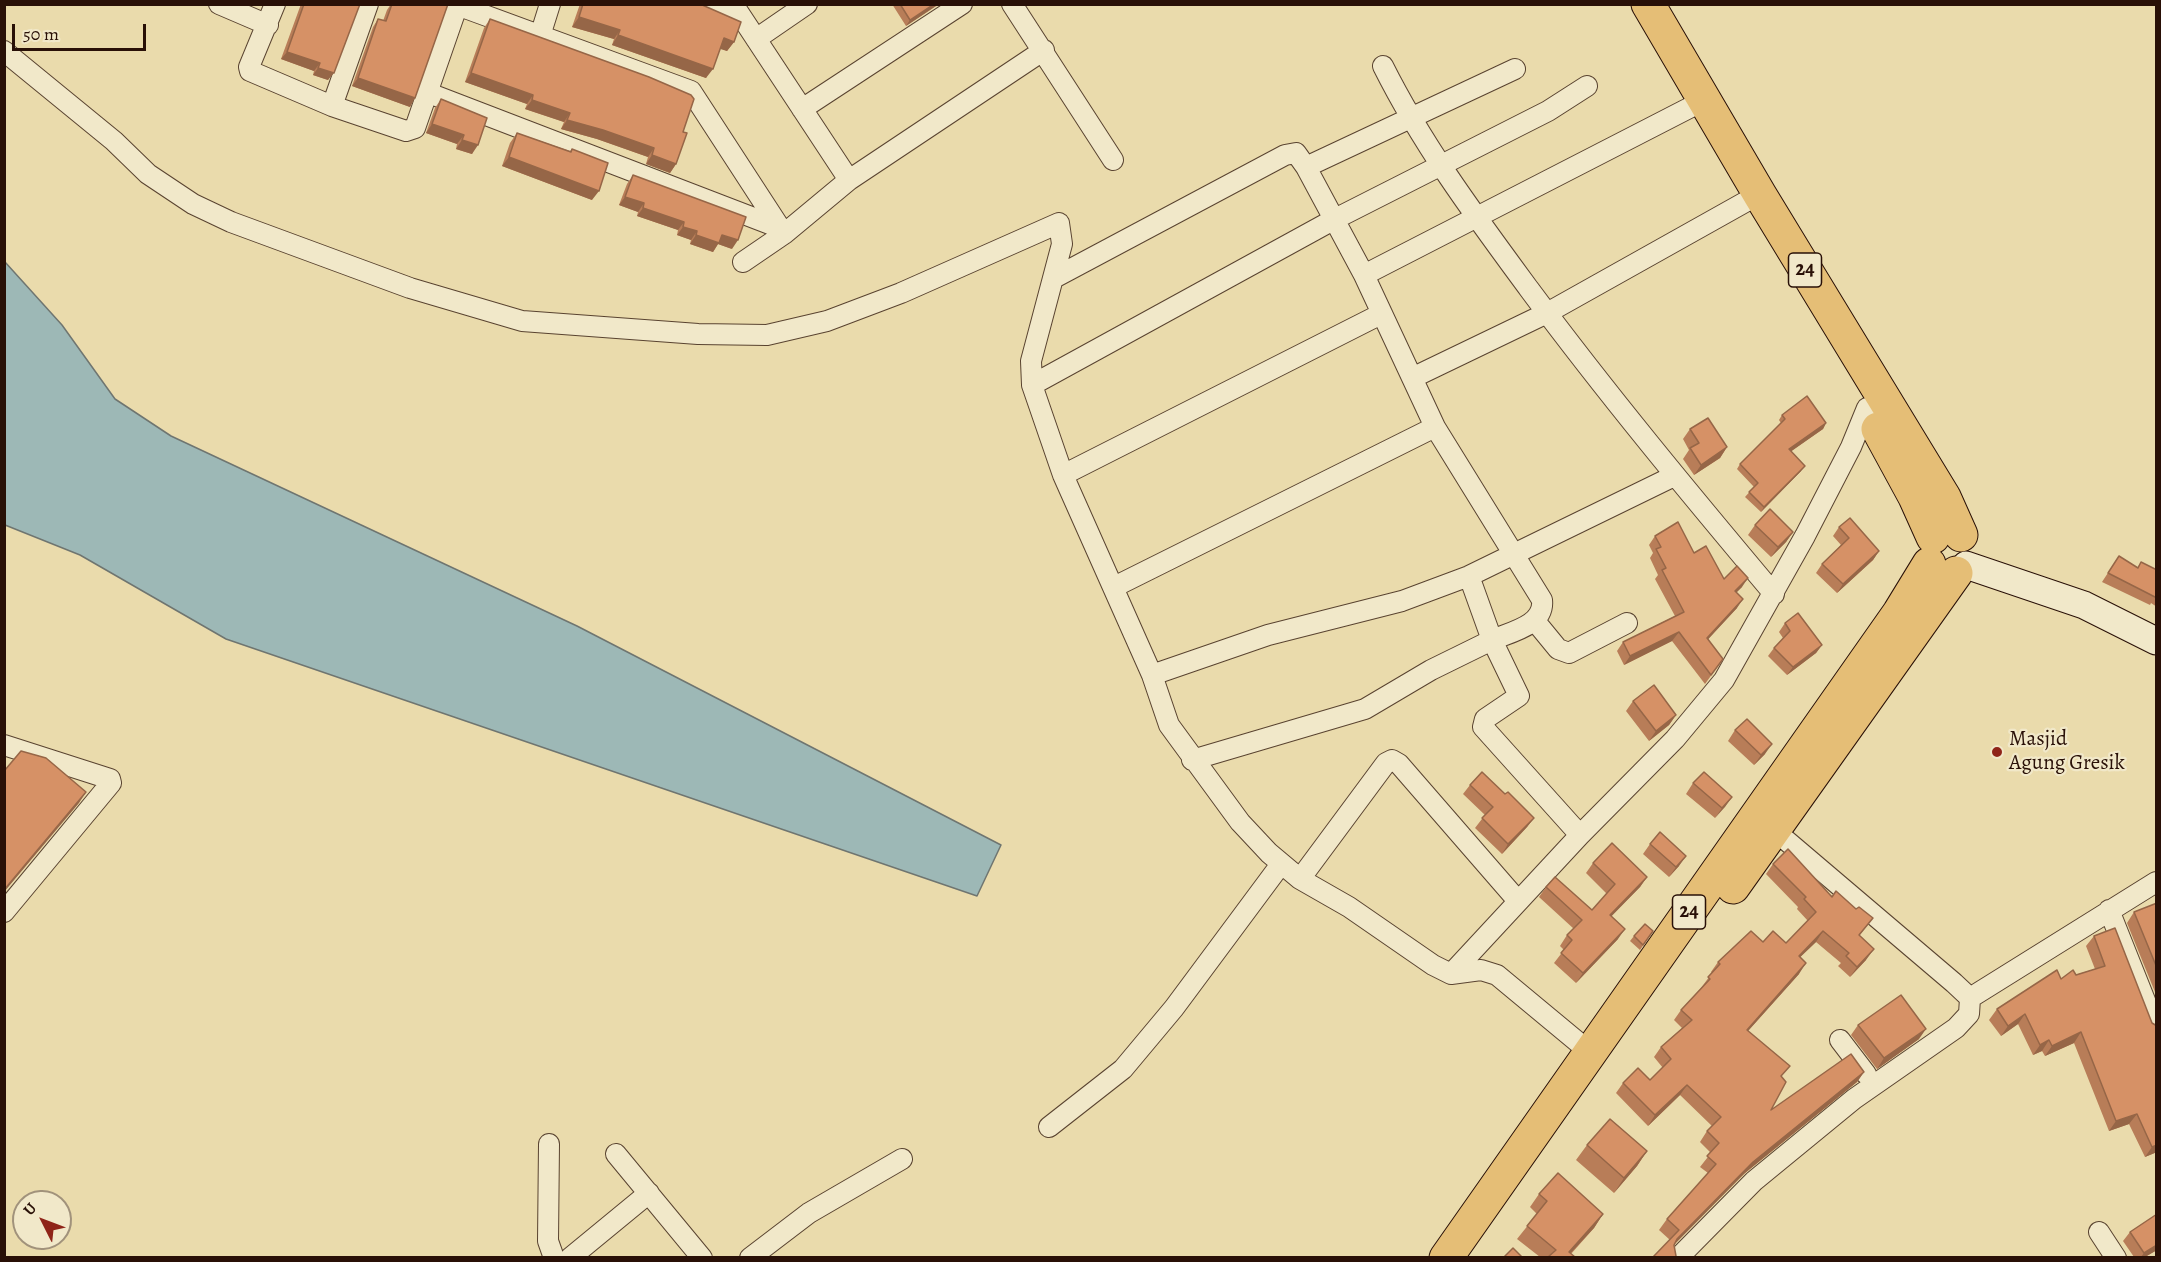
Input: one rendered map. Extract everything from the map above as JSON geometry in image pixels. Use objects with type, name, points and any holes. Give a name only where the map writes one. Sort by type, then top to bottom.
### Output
[{"type":"highway","name":"24","points":[[1626,4],[1747,201],[1867,408],[1915,497],[1952,554]]},
{"type":"highway","name":"24","points":[[1471,1257],[1774,830],[1952,554],[1944,497],[1760,195],[1648,4]]},
{"type":"highway","name":"24","points":[[1446,1257],[1899,613],[1952,554]]},
{"type":"main road","points":[[1952,554],[2041,573],[2084,605],[2157,641]]},
{"type":"street","points":[[219,4],[268,25]]},
{"type":"street","points":[[275,4],[249,67],[250,71],[332,106],[406,131],[415,128],[458,5],[691,91],[782,231]]},
{"type":"street","points":[[332,106],[368,4]]},
{"type":"street","points":[[540,36],[550,4]]},
{"type":"street","points":[[701,4],[744,22]]},
{"type":"street","points":[[733,4],[849,180]]},
{"type":"street","points":[[756,39],[807,4]]},
{"type":"street","points":[[802,109],[962,4]]},
{"type":"street","points":[[1012,4],[1044,50],[1113,160]]},
{"type":"street","points":[[743,262],[849,180],[1044,50]]},
{"type":"street","points":[[4,51],[114,141],[148,174],[193,204],[231,222],[410,288],[522,321],[698,334],[767,335],[827,321],[891,297],[1059,223],[1062,244],[1031,361],[1032,385],[1063,476],[1152,675],[1169,725],[1192,760],[1240,822],[1281,864],[1300,879],[1349,907],[1433,965],[1451,974],[1481,970],[1497,975],[1591,1053]]},
{"type":"street","points":[[1383,66],[1410,119],[1477,219],[1674,476],[1774,594]]},
{"type":"street","points":[[1306,167],[1515,69]]},
{"type":"street","points":[[1032,385],[1333,220],[1548,111],[1587,86]]},
{"type":"street","points":[[426,92],[782,231]]},
{"type":"street","points":[[1364,275],[1477,219],[1691,107]]},
{"type":"street","points":[[1054,278],[1285,155],[1296,153],[1306,167],[1364,275],[1435,427],[1542,600],[1543,609],[1535,621],[1431,670],[1365,709],[1192,760]]},
{"type":"street","points":[[1412,378],[1547,313],[1747,201]]},
{"type":"street","points":[[1063,476],[1381,314]]},
{"type":"street","points":[[1451,974],[1701,709],[1724,680],[1774,594],[1851,447],[1867,408]]},
{"type":"street","points":[[1114,587],[1435,427]]},
{"type":"street","points":[[1152,675],[1268,635],[1402,601],[1469,576],[1674,476]]},
{"type":"street","points":[[1469,576],[1492,640],[1519,696],[1485,719],[1483,727],[1580,835]]},
{"type":"street","points":[[1535,621],[1558,649],[1569,653],[1627,623]]},
{"type":"street","points":[[4,912],[111,783],[110,779],[8,751]]},
{"type":"street","points":[[1300,879],[1386,763],[1392,760],[1399,764],[1518,901]]},
{"type":"street","points":[[1774,830],[1970,998]]},
{"type":"street","points":[[1049,1127],[1123,1069],[1174,1008],[1281,864]]},
{"type":"street","points":[[1970,998],[2157,882]]},
{"type":"street","points":[[2109,910],[2157,1028]]},
{"type":"street","points":[[1678,1257],[1754,1181],[1874,1085],[1963,1022],[1969,1014],[1970,998]]},
{"type":"street","points":[[1840,1041],[1874,1085]]},
{"type":"street","points":[[549,1144],[548,1241],[554,1257]]},
{"type":"street","points":[[616,1155],[702,1257]]},
{"type":"street","points":[[750,1257],[810,1213],[902,1159]]},
{"type":"street","points":[[570,1257],[649,1194]]},
{"type":"street","points":[[2099,1232],[2116,1257]]},
{"type":"water","points":[[5,262],[62,325],[115,399],[171,436],[577,626],[1001,845],[977,896],[226,639],[80,555],[5,525]]},
{"type":"building","points":[[304,4],[360,4],[334,73],[318,68],[320,63],[287,52]]},
{"type":"building","points":[[392,4],[448,4],[415,98],[358,78],[378,19],[386,21]]},
{"type":"building","points":[[583,4],[700,4],[741,22],[734,42],[724,38],[713,69],[618,35],[620,30],[579,17]]},
{"type":"building","points":[[900,4],[934,4],[910,20]]},
{"type":"building","points":[[490,19],[649,77],[691,95],[694,99],[683,132],[687,133],[676,164],[652,155],[654,148],[567,120],[570,113],[532,100],[533,95],[471,73]]},
{"type":"building","points":[[441,99],[487,118],[478,145],[462,140],[464,135],[432,124]]},
{"type":"building","points":[[517,133],[571,152],[572,149],[608,163],[599,191],[509,157]]},
{"type":"building","points":[[633,175],[746,217],[738,240],[722,235],[719,243],[696,235],[697,231],[683,227],[684,222],[643,208],[644,203],[625,197]]},
{"type":"building","points":[[1807,396],[1826,423],[1789,449],[1805,466],[1764,507],[1749,492],[1758,483],[1740,464],[1785,419],[1782,415]]},
{"type":"building","points":[[1708,418],[1727,447],[1701,465],[1690,448],[1699,443],[1690,429]]},
{"type":"building","points":[[1770,509],[1793,532],[1778,547],[1755,525]]},
{"type":"building","points":[[1850,518],[1879,551],[1843,584],[1822,564],[1849,538],[1839,527]]},
{"type":"building","points":[[1678,522],[1694,553],[1706,546],[1724,579],[1737,566],[1748,578],[1735,591],[1743,599],[1707,638],[1723,659],[1711,675],[1679,632],[1630,656],[1623,642],[1684,612],[1662,570],[1666,568],[1656,549],[1661,547],[1655,536]]},
{"type":"building","points":[[2119,556],[2138,568],[2141,562],[2157,570],[2157,595],[2155,597],[2108,573]]},
{"type":"building","points":[[1798,613],[1822,645],[1793,667],[1774,648],[1790,631],[1785,623]]},
{"type":"building","points":[[1654,685],[1676,715],[1656,731],[1633,701]]},
{"type":"building","points":[[1747,719],[1772,744],[1761,755],[1735,730]]},
{"type":"building","points":[[21,751],[46,758],[86,792],[4,890],[4,769]]},
{"type":"building","points":[[1482,772],[1505,794],[1508,792],[1534,818],[1508,844],[1482,818],[1493,807],[1470,785]]},
{"type":"building","points":[[1704,772],[1732,797],[1722,808],[1693,783]]},
{"type":"building","points":[[1660,832],[1686,856],[1676,867],[1650,844]]},
{"type":"building","points":[[1612,843],[1647,877],[1610,915],[1625,929],[1583,973],[1561,953],[1572,940],[1567,935],[1582,920],[1546,887],[1555,877],[1592,910],[1615,884],[1593,863]]},
{"type":"building","points":[[1788,849],[1832,897],[1836,891],[1856,909],[1859,907],[1873,918],[1859,935],[1874,949],[1857,967],[1846,956],[1849,953],[1823,931],[1799,956],[1806,963],[1747,1030],[1790,1066],[1781,1076],[1786,1082],[1771,1110],[1851,1054],[1864,1072],[1753,1162],[1677,1239],[1674,1245],[1675,1257],[1653,1257],[1679,1230],[1667,1219],[1716,1164],[1707,1156],[1719,1143],[1707,1131],[1721,1117],[1687,1085],[1655,1115],[1623,1083],[1638,1068],[1650,1080],[1671,1059],[1661,1047],[1692,1020],[1681,1010],[1710,979],[1708,977],[1720,964],[1718,962],[1751,931],[1763,942],[1773,931],[1786,943],[1816,912],[1804,899],[1806,897],[1773,864]]},
{"type":"building","points":[[2157,903],[2157,968],[2134,912]]},
{"type":"building","points":[[1645,924],[1653,931],[1643,945],[1634,936]]},
{"type":"building","points":[[2115,928],[2152,1023],[2157,1026],[2157,1145],[2152,1147],[2137,1114],[2116,1121],[2081,1032],[2052,1046],[2049,1040],[2040,1045],[2025,1014],[2008,1026],[1997,1009],[2057,970],[2061,979],[2073,970],[2076,975],[2105,966],[2094,936]]},
{"type":"building","points":[[1901,995],[1926,1029],[1884,1058],[1858,1025]]},
{"type":"building","points":[[1610,1119],[1647,1151],[1624,1178],[1587,1145]]},
{"type":"building","points":[[1558,1173],[1603,1214],[1569,1252],[1575,1257],[1548,1257],[1556,1250],[1527,1226],[1547,1201],[1539,1194]]},
{"type":"building","points":[[2157,1214],[2157,1245],[2144,1253],[2130,1232]]},
{"type":"building","points":[[1513,1248],[1522,1257],[1504,1257]]},
{"type":"place","name":"Masjid Agung Gresik","points":[[1997,752]]}]
